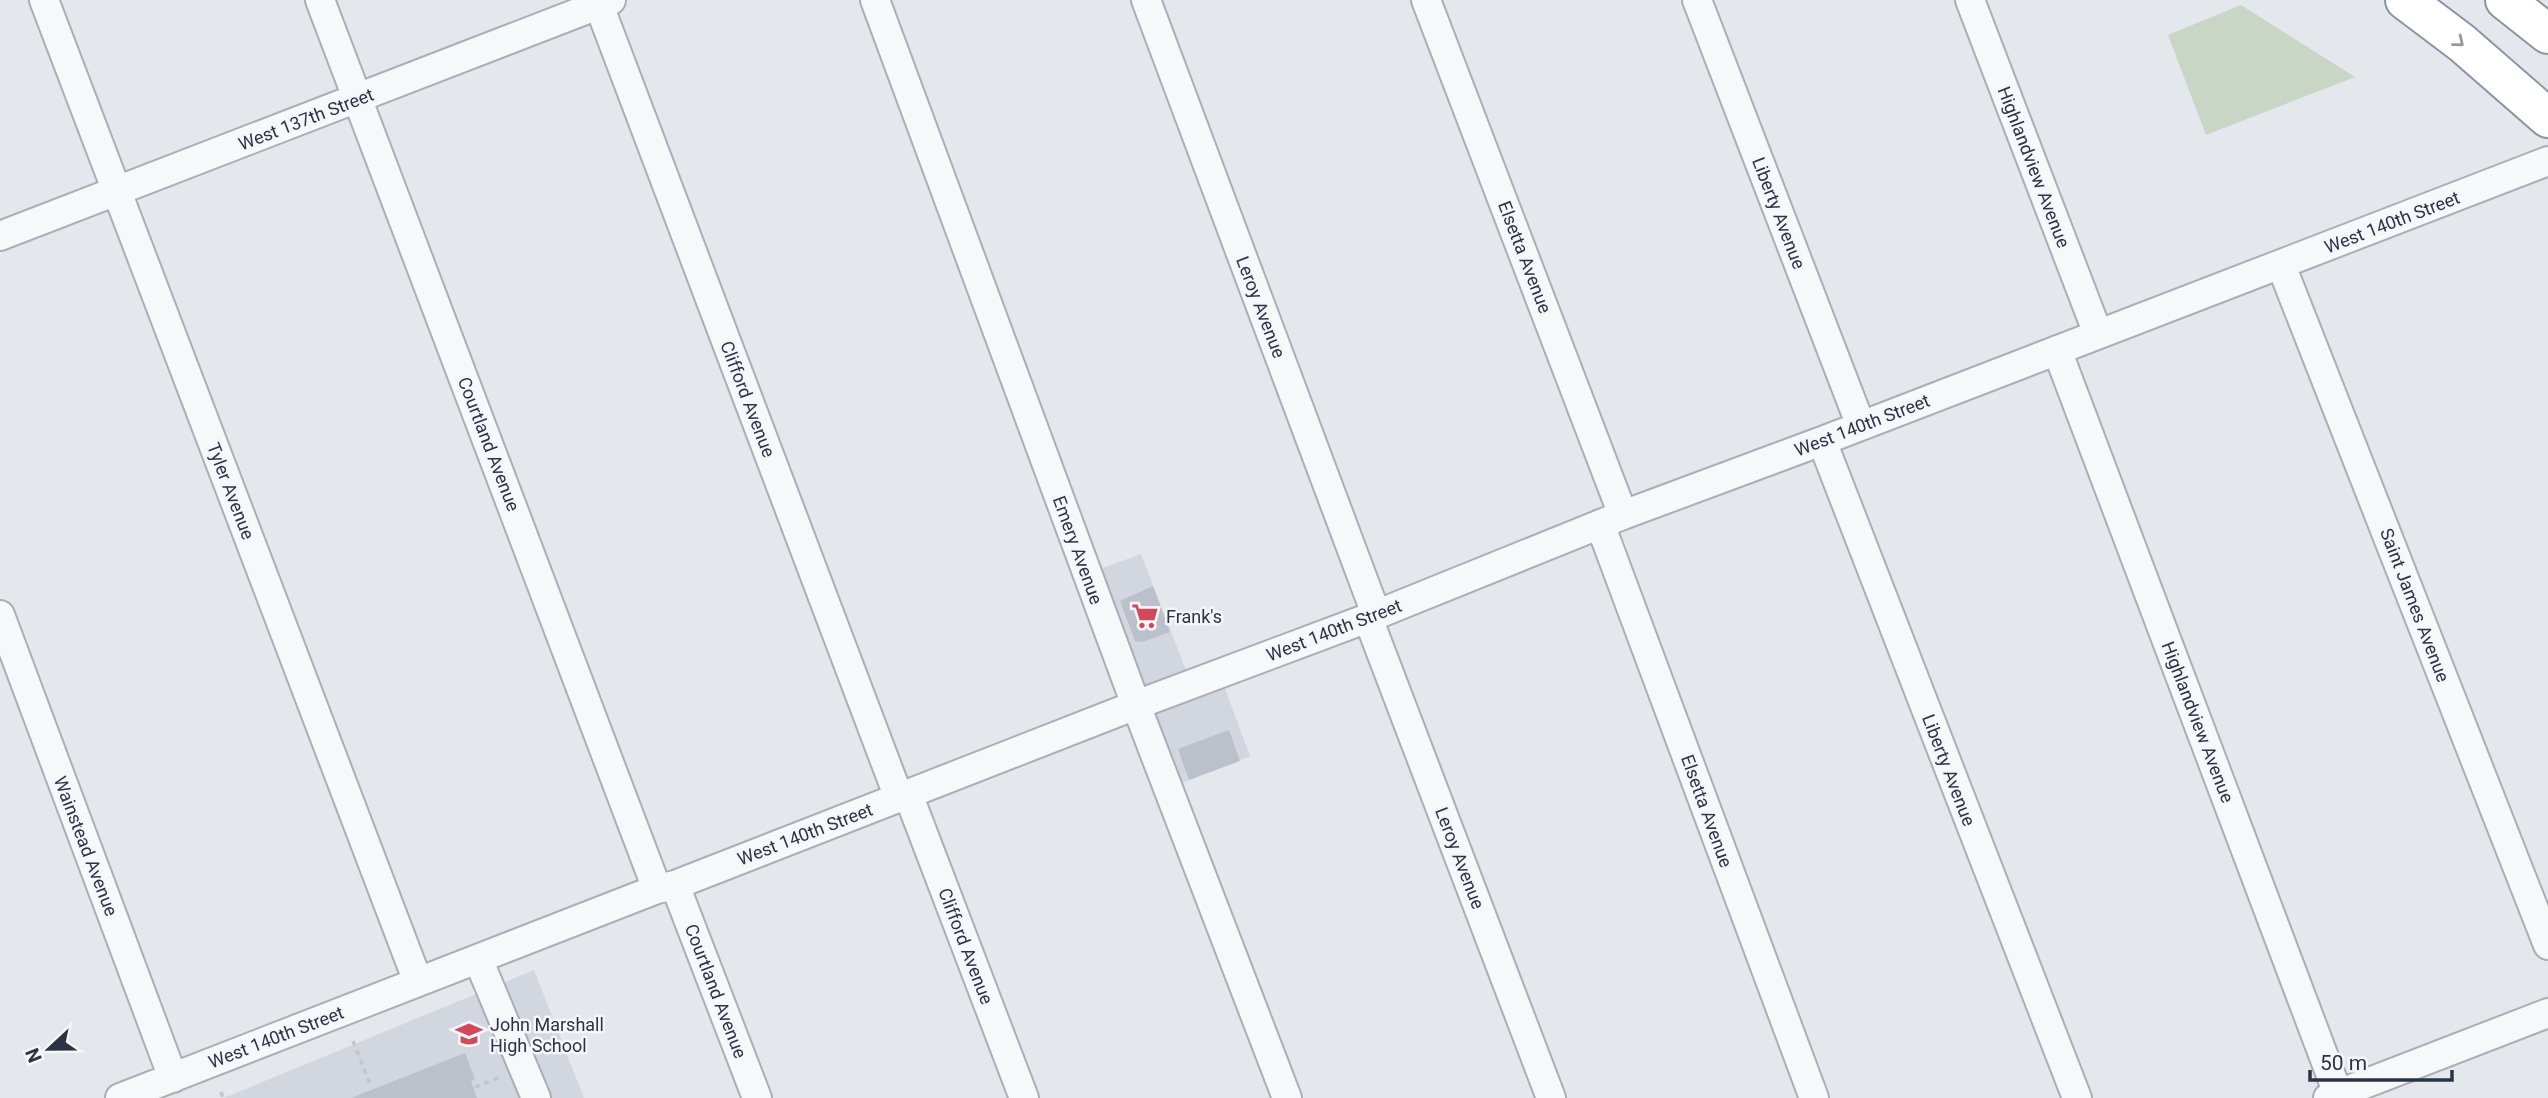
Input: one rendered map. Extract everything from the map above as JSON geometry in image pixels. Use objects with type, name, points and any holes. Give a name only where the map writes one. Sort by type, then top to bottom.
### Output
[{"type":"highway","points":[[2405,0],[2462,43],[2548,117]]},
{"type":"highway","points":[[2505,0],[2548,33]]},
{"type":"street","name":"Tyler Avenue","points":[[44,0],[418,982]]},
{"type":"street","name":"Courtland Avenue","points":[[320,0],[666,887],[757,1098]]},
{"type":"street","name":"Emery Avenue","points":[[875,0],[1136,705],[1287,1098]]},
{"type":"street","name":"Leroy Avenue","points":[[1146,0],[1551,1098]]},
{"type":"street","name":"Elsetta Avenue","points":[[1426,0],[1612,520],[1814,1098]]},
{"type":"street","name":"Liberty Avenue","points":[[1697,0],[1861,426]]},
{"type":"street","name":"Highlandview Avenue","points":[[1970,0],[2098,334]]},
{"type":"street","name":"West 137th Street","points":[[0,236],[603,2]]},
{"type":"street","name":"Clifford Avenue","points":[[603,2],[903,796],[1024,1098]]},
{"type":"street","name":"West 140th Street","points":[[120,1098],[2548,161]]},
{"type":"street","name":"Saint James Avenue","points":[[2281,265],[2548,945]]},
{"type":"street","name":"Highlandview Avenue","points":[[2057,350],[2333,1096]]},
{"type":"street","name":"Liberty Avenue","points":[[1822,442],[2077,1098]]},
{"type":"street","name":"Wainstead Avenue","points":[[0,615],[173,1078]]},
{"type":"street","points":[[478,959],[536,1098]]},
{"type":"street","points":[[2333,1096],[2548,1013]]},
{"type":"path","points":[[353,1041],[370,1084]]},
{"type":"path","points":[[475,1087],[500,1077]]},
{"type":"path","points":[[221,1093],[223,1098]]},
{"type":"shaded area","points":[[1141,554],[1189,678],[1217,667],[1250,756],[1174,786],[1092,572]]},
{"type":"shaded area","name":"John Marshall High School","points":[[534,970],[584,1098],[224,1098]]},
{"type":"green space","points":[[2241,5],[2355,77],[2206,135],[2168,35]]},
{"type":"building","name":"Frank's","points":[[1153,586],[1170,632],[1143,642],[1135,641],[1120,601]]},
{"type":"building","points":[[1229,730],[1240,761],[1189,780],[1178,749]]},
{"type":"building","points":[[465,1053],[475,1079],[471,1081],[477,1098],[351,1098]]},
{"type":"place","name":"Frank's","points":[[1145,616]]},
{"type":"place","name":"John Marshall High School","points":[[469,1034]]}]
